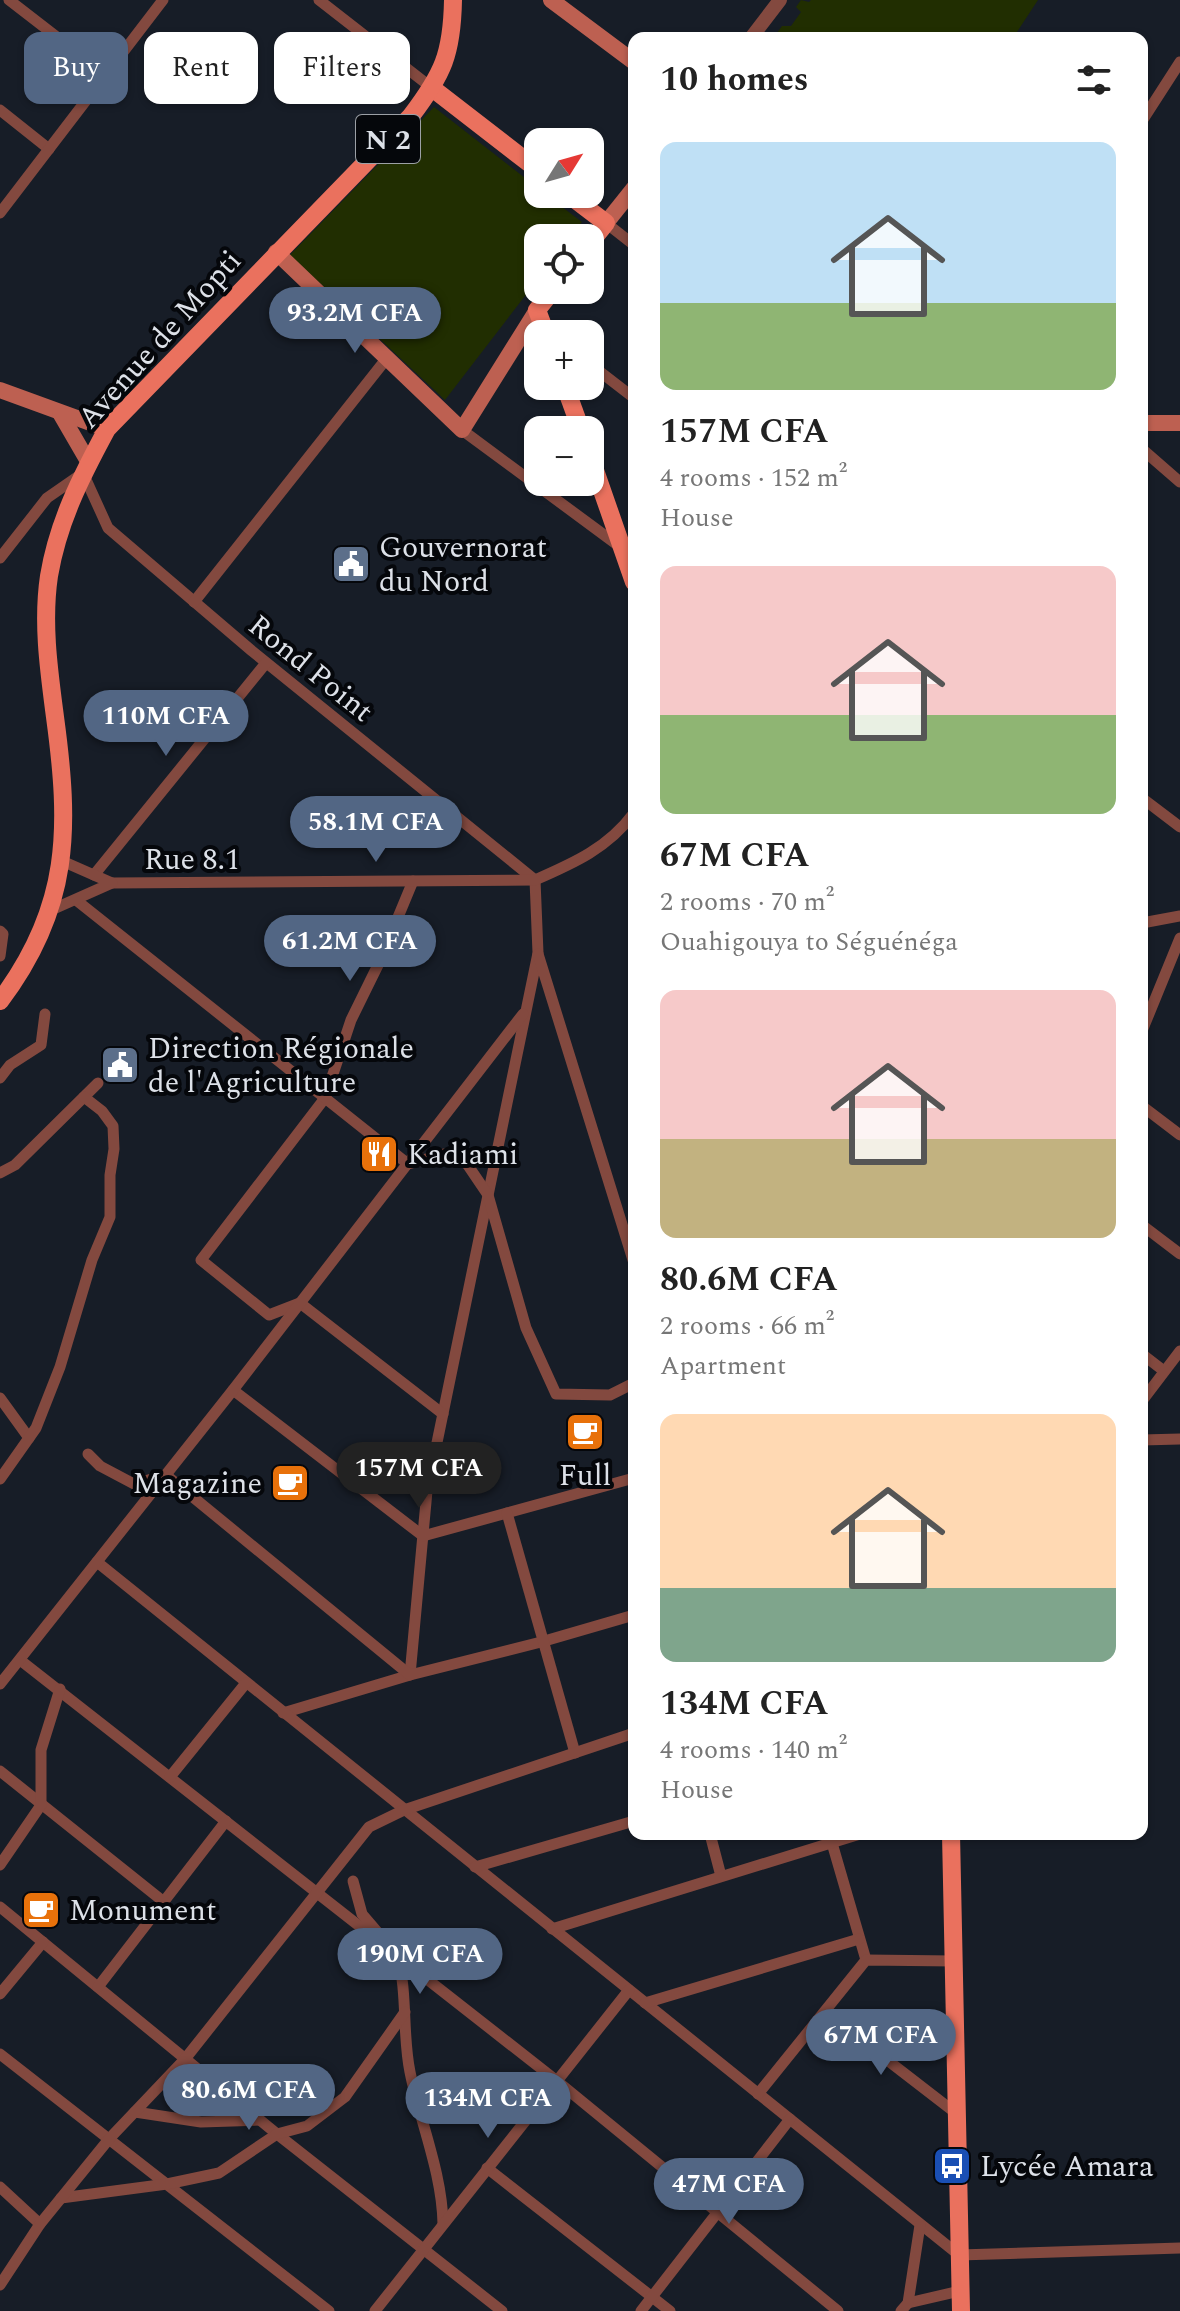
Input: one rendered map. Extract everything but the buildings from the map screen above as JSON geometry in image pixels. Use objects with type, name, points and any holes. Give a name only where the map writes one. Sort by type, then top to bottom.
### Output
[{"type":"main road","name":"Avenue de Mopti","points":[[1,996],[32,952],[49,911],[62,861],[64,788],[48,664],[49,577],[62,522],[86,468],[107,429],[411,116],[432,88],[447,58],[453,24],[453,0]]},
{"type":"main road","points":[[551,0],[628,58]]},
{"type":"main road","points":[[432,88],[524,159]]},
{"type":"main road","points":[[604,226],[628,196]]},
{"type":"main road","points":[[586,208],[606,223]]},
{"type":"main road","points":[[276,252],[462,430],[542,304]]},
{"type":"main road","points":[[537,310],[541,320]]},
{"type":"main road","points":[[0,390],[107,429]]},
{"type":"main road","points":[[60,413],[86,468]]},
{"type":"main road","points":[[1148,423],[1180,423]]},
{"type":"main road","points":[[604,495],[628,564]]},
{"type":"main road","points":[[951,1840],[961,2311]]},
{"type":"street","points":[[9,0],[50,32]]},
{"type":"street","points":[[319,0],[432,88]]},
{"type":"street","points":[[756,32],[780,0]]},
{"type":"street","points":[[128,44],[158,2]]},
{"type":"street","points":[[1148,112],[1180,62]]},
{"type":"street","points":[[0,213],[84,104]]},
{"type":"street","points":[[0,110],[49,149]]},
{"type":"street","points":[[606,223],[628,240]]},
{"type":"street","points":[[194,602],[387,358]]},
{"type":"street","points":[[604,375],[628,393]]},
{"type":"street","points":[[462,430],[623,549]]},
{"type":"street","points":[[1148,454],[1180,482]]},
{"type":"street","points":[[0,558],[47,498],[86,468]]},
{"type":"street","name":"Rond Point","points":[[86,468],[108,528],[266,663],[535,880]]},
{"type":"street","points":[[94,875],[266,663]]},
{"type":"street","points":[[1148,803],[1180,827]]},
{"type":"street","name":"Rue 8.1","points":[[62,861],[112,883],[535,880],[583,859],[619,833],[628,821]]},
{"type":"street","points":[[410,1675],[427,1491],[538,953],[535,880]]},
{"type":"street","points":[[300,1303],[269,1315],[201,1260],[325,1098],[351,1020],[413,881]]},
{"type":"street","name":"Rue 8.1","points":[[49,911],[112,883]]},
{"type":"street","points":[[76,900],[408,1164]]},
{"type":"street","points":[[1148,922],[1180,916]]},
{"type":"street","points":[[0,931],[3,934],[0,956]]},
{"type":"street","points":[[1148,1016],[1180,938]]},
{"type":"street","points":[[538,953],[628,1244]]},
{"type":"street","points":[[0,1684],[233,1390],[526,1010]]},
{"type":"street","points":[[0,1078],[10,1065],[41,1045],[45,1014]]},
{"type":"street","points":[[0,1173],[15,1165],[98,1083]]},
{"type":"street","points":[[0,1479],[36,1428],[60,1367],[92,1260],[110,1217],[113,1126],[102,1111],[84,1097]]},
{"type":"street","points":[[1148,1111],[1180,1135]]},
{"type":"street","points":[[408,1164],[444,1154],[467,1164],[488,1195],[526,1328],[556,1394],[610,1395],[628,1386]]},
{"type":"street","points":[[1148,1230],[1180,1254]]},
{"type":"street","points":[[300,1303],[443,1414]]},
{"type":"street","points":[[1148,1393],[1180,1351]]},
{"type":"street","points":[[1148,1359],[1164,1371]]},
{"type":"street","points":[[233,1390],[423,1536]]},
{"type":"street","points":[[0,1398],[29,1438]]},
{"type":"street","points":[[1148,1440],[1180,1439]]},
{"type":"street","points":[[88,1454],[100,1466],[134,1484],[166,1475]]},
{"type":"street","points":[[166,1475],[410,1675]]},
{"type":"street","points":[[423,1536],[628,1480]]},
{"type":"street","points":[[507,1513],[541,1642],[575,1753]]},
{"type":"street","points":[[97,1562],[959,2255],[1180,2248]]},
{"type":"street","points":[[283,1713],[410,1675],[628,1617]]},
{"type":"street","points":[[20,1660],[557,2081],[838,2311]]},
{"type":"street","points":[[170,1777],[246,1683]]},
{"type":"street","points":[[0,1865],[41,1805],[41,1750],[60,1689]]},
{"type":"street","points":[[0,2285],[40,2224],[109,2139],[185,2059],[369,1827],[404,1810],[628,1735]]},
{"type":"street","points":[[0,1771],[164,1902]]},
{"type":"street","points":[[98,1987],[226,1821]]},
{"type":"street","points":[[475,1867],[628,1823]]},
{"type":"street","points":[[712,1840],[721,1876]]},
{"type":"street","points":[[552,1929],[841,1840]]},
{"type":"street","points":[[832,1843],[866,1960]]},
{"type":"street","points":[[353,1881],[362,1914],[398,1956],[409,2068],[443,2199],[443,2224]]},
{"type":"street","points":[[0,1907],[277,2134],[502,2311]]},
{"type":"street","points":[[645,2003],[859,1939]]},
{"type":"street","points":[[0,1994],[43,1942]]},
{"type":"street","points":[[866,1960],[954,1961]]},
{"type":"street","points":[[758,2094],[866,1960]]},
{"type":"street","points":[[375,2311],[629,1990]]},
{"type":"street","points":[[61,2198],[167,2184],[219,2173],[277,2134],[307,2126],[345,2097],[405,2012]]},
{"type":"street","points":[[825,2012],[957,2114]]},
{"type":"street","points":[[0,2054],[329,2311]]},
{"type":"street","points":[[135,2112],[201,2122],[260,2120]]},
{"type":"street","points":[[641,2311],[790,2119]]},
{"type":"street","points":[[487,2168],[670,2311]]},
{"type":"street","points":[[0,2187],[40,2224]]},
{"type":"street","points":[[920,2225],[904,2307],[960,2291]]},
{"type":"green space","points":[[801,0],[1038,0],[1017,32],[778,32],[782,26],[791,26],[801,12],[796,7]]},
{"type":"green space","points":[[434,107],[524,177],[524,208],[564,208],[582,222],[524,224],[524,297],[445,400],[290,255]]},
{"type":"place","name":"Gouvernorat du Nord","points":[[351,564]]},
{"type":"place","name":"Direction Régionale de l'Agriculture","points":[[120,1065]]},
{"type":"place","name":"Kadiami","points":[[379,1154]]},
{"type":"place","name":"Full","points":[[585,1432]]},
{"type":"place","name":"Magazine","points":[[290,1483]]},
{"type":"place","name":"Monument","points":[[41,1910]]},
{"type":"place","name":"Lycée Amara","points":[[952,2166]]}]
